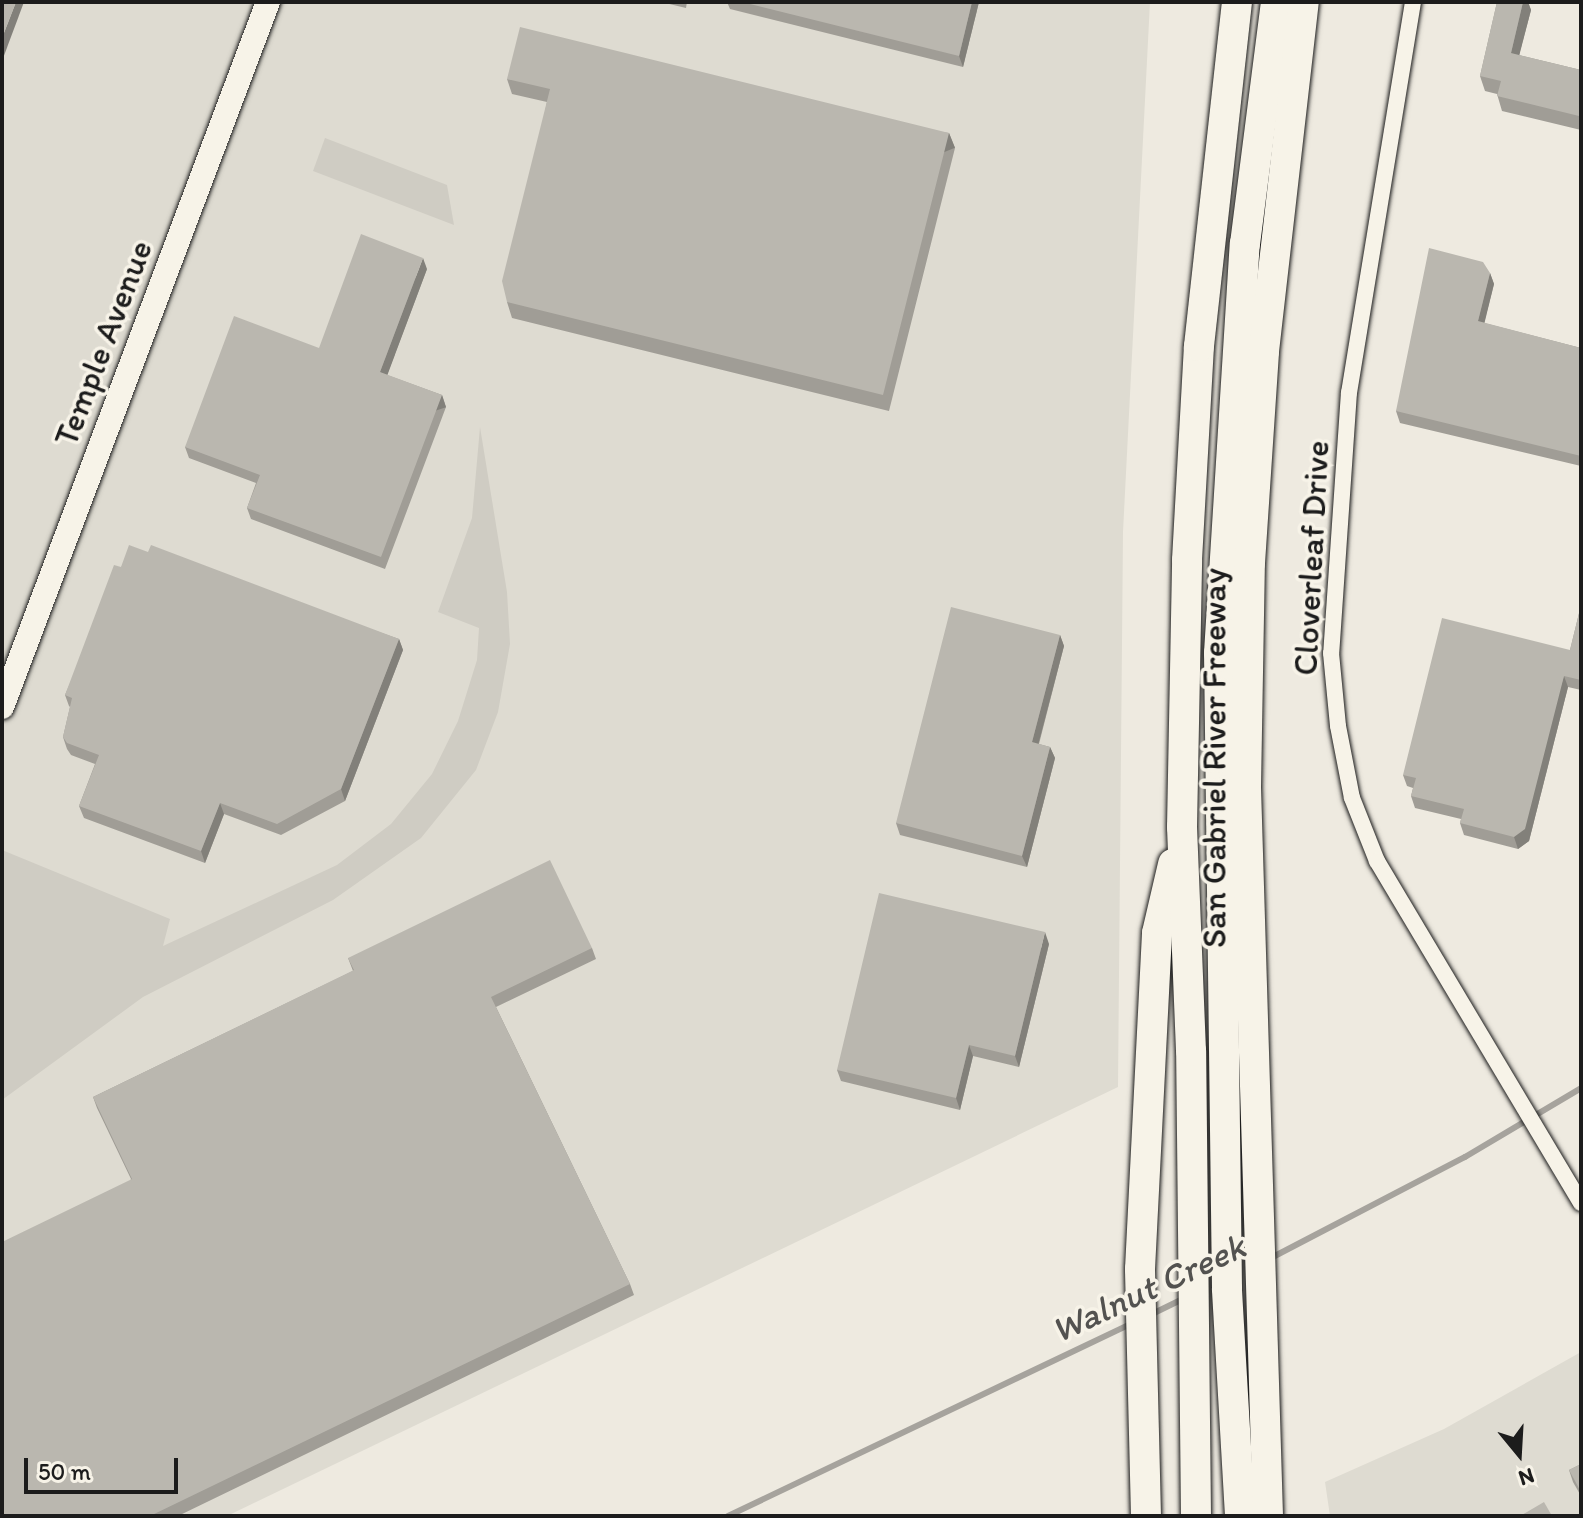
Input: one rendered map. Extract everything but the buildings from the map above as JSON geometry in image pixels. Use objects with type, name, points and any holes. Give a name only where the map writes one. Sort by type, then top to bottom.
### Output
[{"type":"highway","name":"San Gabriel River Freeway","points":[[1196,1516],[1191,1046],[1182,827],[1199,346],[1237,2]]},
{"type":"highway","points":[[1191,1046],[1210,1020],[1204,808],[1207,585],[1221,357],[1262,2]]},
{"type":"highway","points":[[1240,1516],[1227,1288],[1226,1037],[1218,834],[1226,483],[1245,244],[1276,2]]},
{"type":"highway","name":"San Gabriel River Freeway","points":[[1268,1516],[1246,787],[1250,563],[1264,351],[1304,2]]},
{"type":"highway","points":[[1146,1516],[1140,1269],[1153,1067],[1157,933],[1182,827]]},
{"type":"main road","name":"Temple Avenue","points":[[2,707],[268,2]]},
{"type":"street","name":"Cloverleaf Drive","points":[[1413,2],[1349,392],[1331,653],[1352,798],[1410,924],[1581,1203]]},
{"type":"shaded area","points":[[2,2],[1150,2],[1123,532],[1118,1087],[227,1516],[2,1516]]},
{"type":"shaded area","points":[[325,138],[447,185],[454,225],[313,171]]},
{"type":"shaded area","points":[[480,427],[507,592],[510,644],[498,712],[476,770],[421,838],[333,900],[143,997],[2,1100],[2,850],[170,919],[163,946],[337,865],[391,824],[432,774],[458,721],[477,660],[479,628],[438,612],[472,518]]},
{"type":"shaded area","points":[[1581,1352],[1581,1516],[1330,1516],[1325,1482],[1444,1429]]},
{"type":"waterway","name":"Walnut Creek","points":[[1269,1259],[1465,1157],[1581,1088]]},
{"type":"waterway","name":"Walnut Creek","points":[[1150,1315],[1183,1299]]},
{"type":"waterway","name":"Walnut Creek","points":[[728,1516],[1132,1323]]}]
